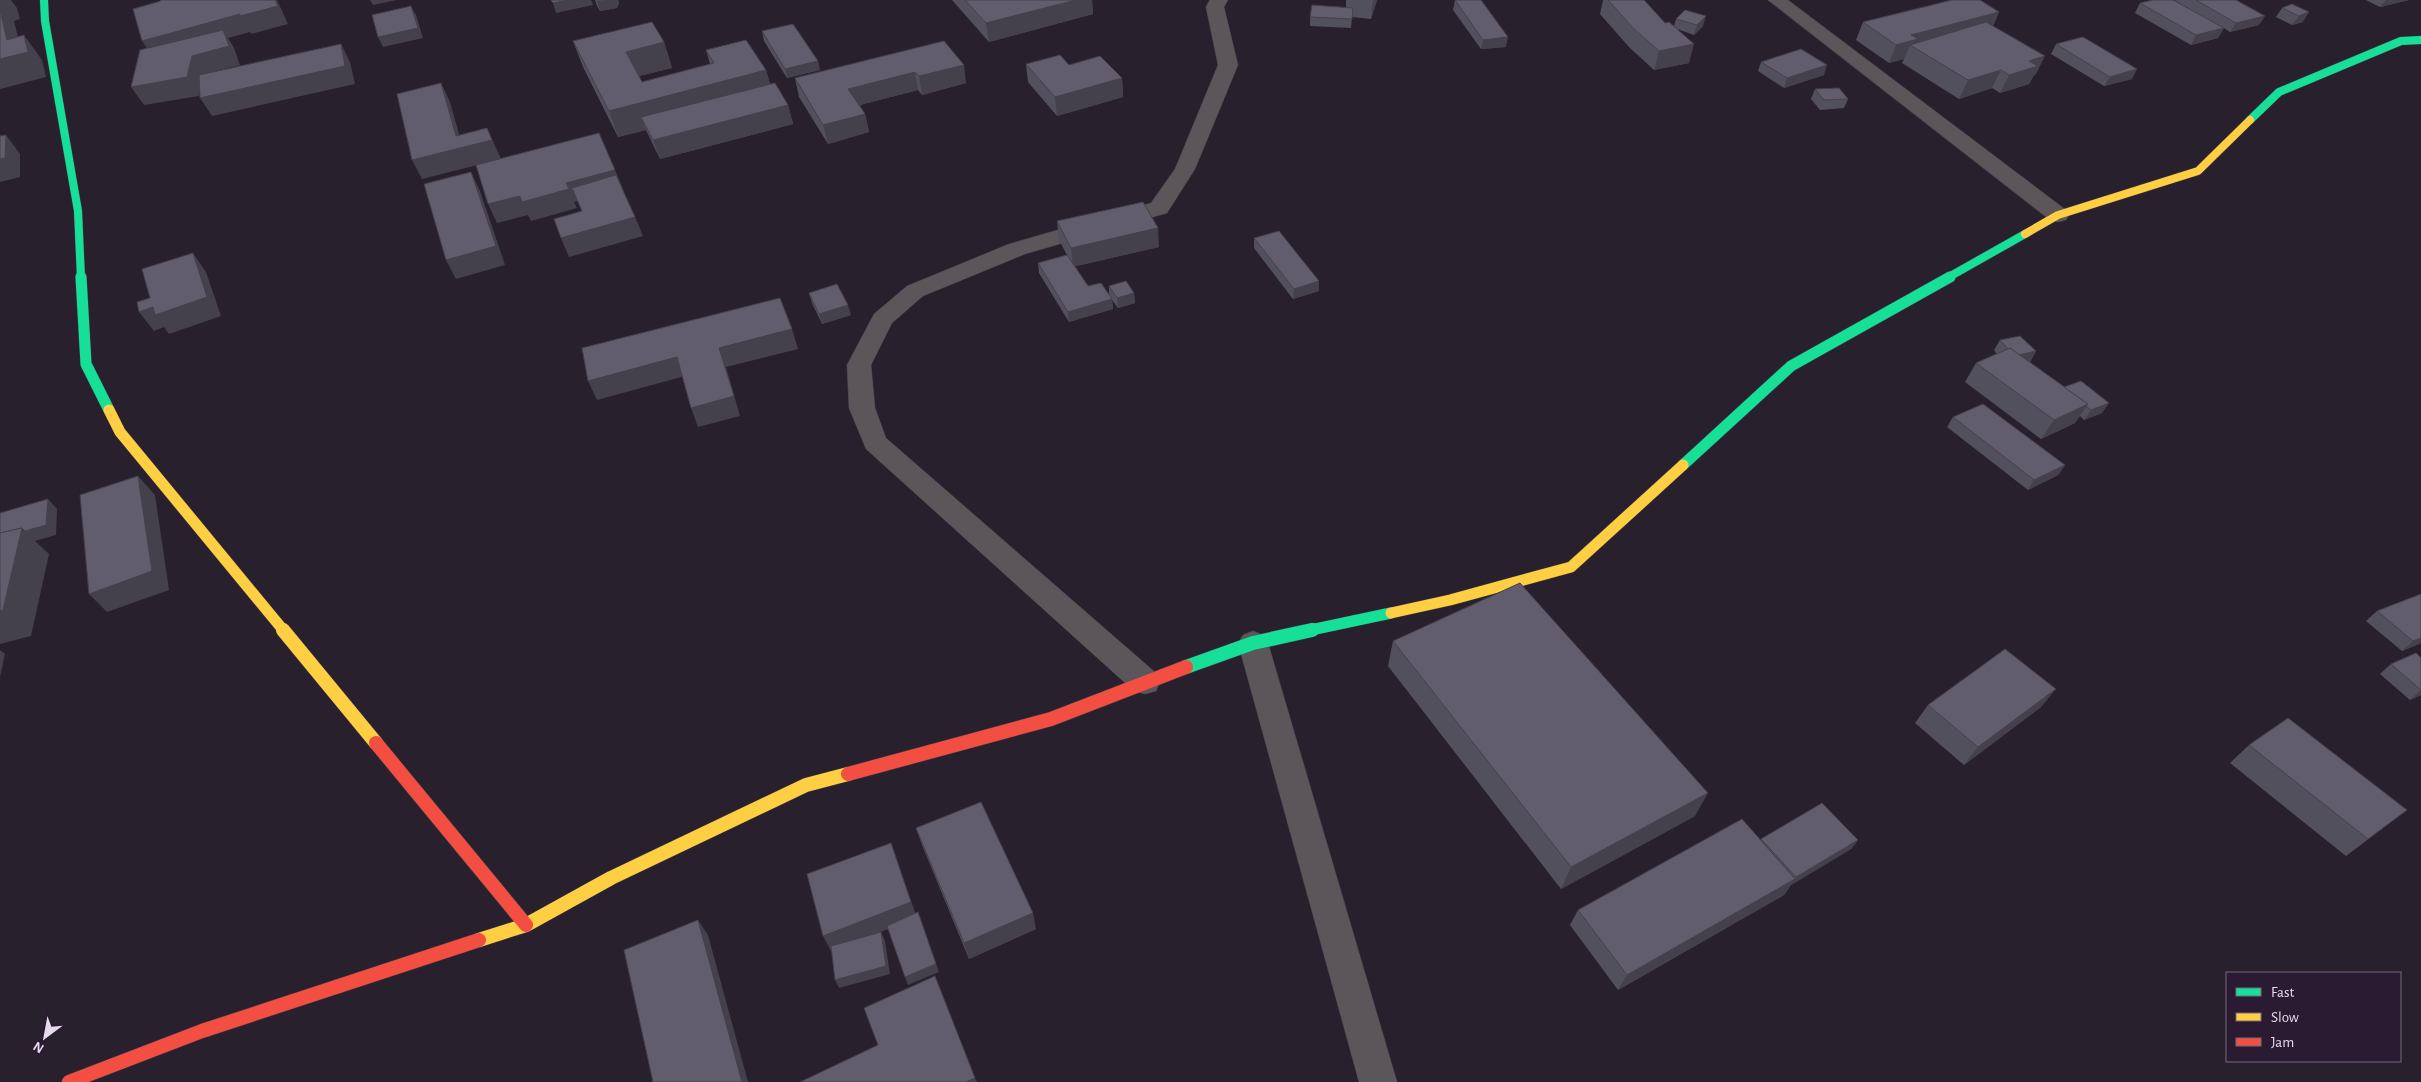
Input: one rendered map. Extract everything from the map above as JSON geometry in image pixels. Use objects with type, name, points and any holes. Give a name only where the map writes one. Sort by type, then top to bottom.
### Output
[{"type":"street","points":[[44,0],[45,21],[78,211],[86,364],[120,432],[526,925]]},
{"type":"street","points":[[1145,682],[875,443],[862,408],[859,365],[882,319],[915,291],[1017,249],[1159,208],[1185,169],[1228,65],[1215,6],[1219,0]]},
{"type":"street","points":[[1777,0],[2058,215]]},
{"type":"street","points":[[69,1082],[202,1031],[526,925],[611,878],[806,785],[1051,719],[1145,682],[1253,643],[1450,600],[1571,567],[1791,366],[2058,215],[2198,171],[2279,92],[2401,41],[2421,40]]},
{"type":"street","points":[[1253,643],[1378,1082]]},
{"type":"building","points":[[160,0],[275,0],[278,6],[240,16],[240,14],[142,41],[133,9]]},
{"type":"building","points":[[551,0],[569,0],[553,3]]},
{"type":"building","points":[[965,0],[1076,0],[986,23]]},
{"type":"building","points":[[1455,0],[1481,0],[1508,37],[1483,40]]},
{"type":"building","points":[[1608,0],[1644,0],[1665,23],[1669,22],[1694,44],[1659,51],[1634,29]]},
{"type":"building","points":[[1952,0],[1980,0],[1999,12],[1911,35],[1918,39],[1896,45],[1863,22]]},
{"type":"building","points":[[2153,0],[2173,0],[2224,28],[2196,35],[2140,3]]},
{"type":"building","points":[[2196,0],[2236,0],[2265,16],[2236,23]]},
{"type":"building","points":[[2292,4],[2309,12],[2299,16],[2282,8]]},
{"type":"building","points":[[1312,5],[1353,8],[1352,19],[1310,17]]},
{"type":"building","points":[[411,6],[418,28],[378,37],[372,15]]},
{"type":"building","points":[[0,10],[7,40],[24,35],[28,52],[0,59]]},
{"type":"building","points":[[1685,10],[1706,16],[1697,25],[1676,19]]},
{"type":"building","points":[[652,22],[664,42],[626,52],[642,82],[714,63],[706,50],[746,40],[766,70],[609,111],[573,41]]},
{"type":"building","points":[[1986,22],[2045,56],[2029,61],[2038,66],[2009,75],[2001,70],[1968,80],[1910,45]]},
{"type":"building","points":[[793,24],[818,61],[785,69],[762,31]]},
{"type":"building","points":[[223,30],[229,46],[192,56],[187,77],[131,87],[140,50]]},
{"type":"building","points":[[2083,37],[2137,69],[2110,77],[2056,44]]},
{"type":"building","points":[[944,41],[964,65],[919,76],[915,72],[848,89],[865,114],[823,125],[795,78]]},
{"type":"building","points":[[341,44],[345,66],[200,98],[199,75]]},
{"type":"building","points":[[1801,49],[1827,65],[1787,78],[1761,62]]},
{"type":"building","points":[[1060,55],[1069,65],[1100,56],[1122,78],[1055,97],[1026,64]]},
{"type":"building","points":[[441,83],[456,136],[487,128],[492,140],[412,160],[397,94]]},
{"type":"building","points":[[775,83],[788,105],[653,140],[641,117]]},
{"type":"building","points":[[1839,88],[1848,99],[1824,100],[1815,89]]},
{"type":"building","points":[[599,133],[615,170],[566,183],[569,189],[522,202],[520,196],[488,204],[476,165]]},
{"type":"building","points":[[6,135],[5,158],[0,159],[0,136]]},
{"type":"building","points":[[471,172],[496,246],[446,260],[424,184]]},
{"type":"building","points":[[616,175],[635,217],[561,238],[554,219],[582,211],[572,188]]},
{"type":"building","points":[[1143,202],[1158,228],[1071,248],[1057,221]]},
{"type":"building","points":[[1279,231],[1319,281],[1294,289],[1254,238]]},
{"type":"building","points":[[193,253],[207,297],[155,315],[153,307],[139,312],[137,302],[150,298],[142,269]]},
{"type":"building","points":[[1067,255],[1088,286],[1101,283],[1112,299],[1068,312],[1038,263]]},
{"type":"building","points":[[1126,281],[1134,293],[1117,298],[1109,286]]},
{"type":"building","points":[[837,284],[848,305],[819,314],[809,293]]},
{"type":"building","points":[[780,298],[792,329],[719,348],[734,396],[691,408],[677,357],[588,381],[582,348]]},
{"type":"building","points":[[2020,336],[2036,351],[2019,355],[2010,348],[2008,349],[2000,340]]},
{"type":"building","points":[[2010,348],[2088,404],[2054,420],[1976,363]]},
{"type":"building","points":[[2081,381],[2109,403],[2091,410],[2086,406],[2088,404],[2064,387]]},
{"type":"building","points":[[1983,404],[2065,465],[2034,480],[1953,417]]},
{"type":"building","points":[[138,476],[152,571],[89,594],[80,495]]},
{"type":"building","points":[[48,499],[46,525],[25,531],[22,528],[0,533],[0,513]]},
{"type":"building","points":[[22,528],[3,610],[0,611],[0,533]]},
{"type":"building","points":[[1520,583],[1708,793],[1571,867],[1393,641]]},
{"type":"building","points":[[2421,594],[2421,638],[2413,641],[2377,611]]},
{"type":"building","points":[[2005,649],[2056,689],[1978,747],[1928,705]]},
{"type":"building","points":[[2416,653],[2421,658],[2421,690],[2391,664]]},
{"type":"building","points":[[2288,718],[2407,810],[2368,839],[2249,745]]},
{"type":"building","points":[[981,802],[1033,913],[964,943],[916,828]]},
{"type":"building","points":[[1822,803],[1858,840],[1796,877],[1761,839]]},
{"type":"building","points":[[1742,819],[1795,879],[1627,975],[1578,910]]},
{"type":"building","points":[[891,843],[911,902],[823,936],[807,874]]},
{"type":"building","points":[[918,912],[936,964],[905,977],[887,926]]},
{"type":"building","points":[[698,920],[742,1082],[653,1082],[624,950]]},
{"type":"building","points":[[881,932],[886,966],[835,980],[831,946]]},
{"type":"building","points":[[935,976],[975,1078],[966,1082],[800,1082],[878,1045],[864,1008]]},
{"type":"traffic: fast","points":[[44,0],[45,21],[78,211],[86,364],[109,410]]},
{"type":"traffic: fast","points":[[2250,120],[2279,92],[2401,41],[2421,40]]},
{"type":"traffic: fast","points":[[1683,465],[1791,366],[2025,234]]},
{"type":"traffic: fast","points":[[1186,667],[1253,643],[1391,613]]},
{"type":"traffic: slow","points":[[2025,234],[2058,215],[2198,171],[2250,120]]},
{"type":"traffic: slow","points":[[109,410],[120,432],[376,743]]},
{"type":"traffic: slow","points":[[1391,613],[1450,600],[1571,567],[1683,465]]},
{"type":"traffic: slow","points":[[479,940],[526,925],[611,878],[806,785],[848,774]]},
{"type":"traffic: jam","points":[[848,774],[1051,719],[1186,667]]},
{"type":"traffic: jam","points":[[376,743],[526,925]]},
{"type":"traffic: jam","points":[[69,1082],[202,1031],[479,940]]}]
